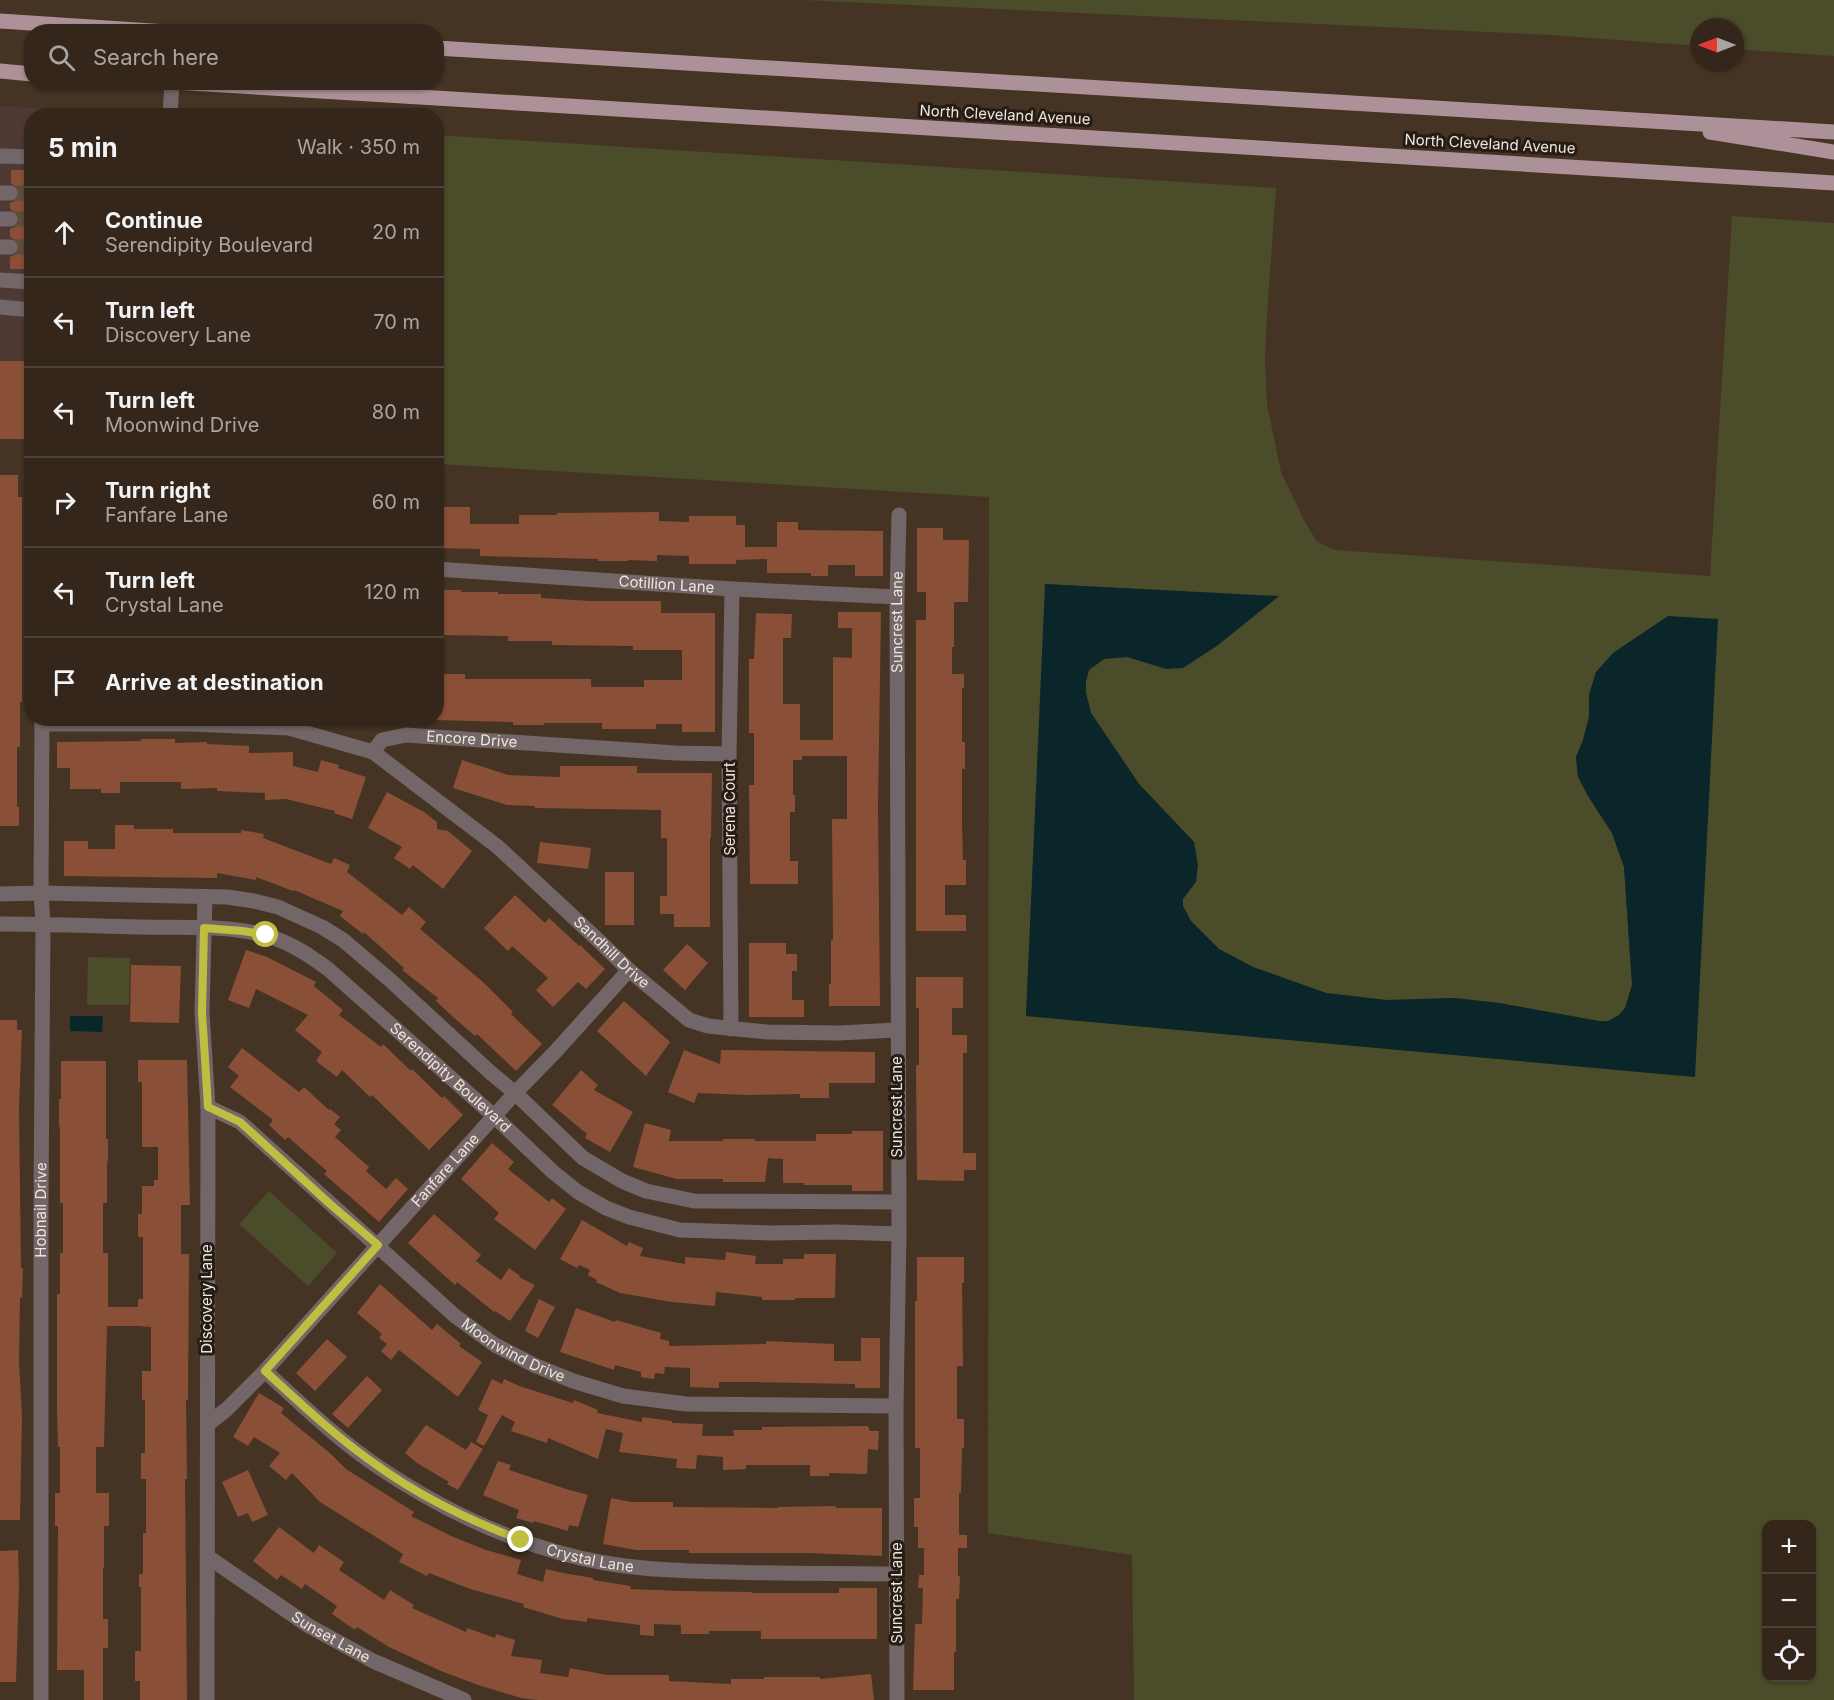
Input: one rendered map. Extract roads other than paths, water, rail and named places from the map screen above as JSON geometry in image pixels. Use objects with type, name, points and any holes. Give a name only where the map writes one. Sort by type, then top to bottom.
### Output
[{"type":"main road","points":[[0,21],[46,24]]},
{"type":"main road","points":[[444,48],[1834,132]]},
{"type":"main road","points":[[0,71],[24,73]]},
{"type":"main road","name":"North Cleveland Avenue","points":[[305,90],[1834,183]]},
{"type":"main road","points":[[1622,118],[1834,152]]},
{"type":"street","points":[[171,108],[172,90]]},
{"type":"street","points":[[0,156],[24,157]]},
{"type":"street","points":[[0,280],[24,282]]},
{"type":"street","points":[[0,307],[24,309]]},
{"type":"street","name":"Suncrest Lane","points":[[897,1700],[896,1406],[899,1234],[897,1202],[897,597],[899,514]]},
{"type":"street","name":"Cotillion Lane","points":[[444,571],[897,597]]},
{"type":"street","name":"Serena Court","points":[[731,1029],[729,754],[732,589]]},
{"type":"street","name":"Hobnail Drive","points":[[41,1700],[42,726]]},
{"type":"street","points":[[239,726],[289,728],[374,752]]},
{"type":"street","name":"Encore Drive","points":[[374,752],[382,740],[406,735],[676,753],[729,754]]},
{"type":"street","name":"Sandhill Drive","points":[[374,752],[498,847],[628,970],[689,1020],[708,1026],[767,1032],[839,1033],[897,1030]]},
{"type":"street","name":"Serendipity Boulevard","points":[[0,894],[227,897],[270,905],[302,917],[343,940],[515,1093],[583,1158],[622,1181],[646,1191],[694,1201],[897,1202]]},
{"type":"street","name":"Discovery Lane","points":[[205,897],[202,1012],[208,1107],[207,1700]]},
{"type":"street","name":"Serendipity Boulevard","points":[[0,924],[204,928],[266,935],[292,946],[328,969],[494,1116],[552,1172],[578,1192],[606,1208],[680,1230],[899,1234]]},
{"type":"street","name":"Fanfare Lane","points":[[208,1424],[227,1409],[265,1371],[628,970]]},
{"type":"street","name":"Moonwind Drive","points":[[208,1107],[240,1122],[455,1316],[495,1345],[534,1365],[592,1387],[623,1395],[686,1404],[896,1406]]},
{"type":"street","name":"Crystal Lane","points":[[265,1371],[317,1419],[380,1468],[459,1514],[521,1540],[605,1563],[667,1571],[896,1574]]},
{"type":"street","name":"Sunset Lane","points":[[208,1557],[309,1626],[373,1661],[464,1700]]},
{"type":"water","points":[[1045,584],[1279,596],[1218,645],[1183,668],[1166,669],[1127,657],[1104,659],[1089,670],[1086,681],[1086,693],[1091,713],[1139,784],[1194,842],[1198,865],[1196,882],[1183,899],[1183,906],[1191,921],[1219,949],[1253,967],[1326,993],[1386,1000],[1454,998],[1499,1003],[1599,1021],[1608,1021],[1619,1015],[1625,1008],[1632,985],[1624,867],[1612,833],[1578,777],[1576,757],[1589,717],[1589,695],[1596,672],[1613,653],[1668,616],[1718,619],[1695,1077],[1026,1016]]},
{"type":"water","points":[[70,1016],[103,1016],[102,1032],[70,1031]]},
{"type":"tunnel","points":[[10,193],[24,193]]},
{"type":"tunnel","points":[[10,219],[24,219]]},
{"type":"tunnel","points":[[10,247],[24,247]]}]
